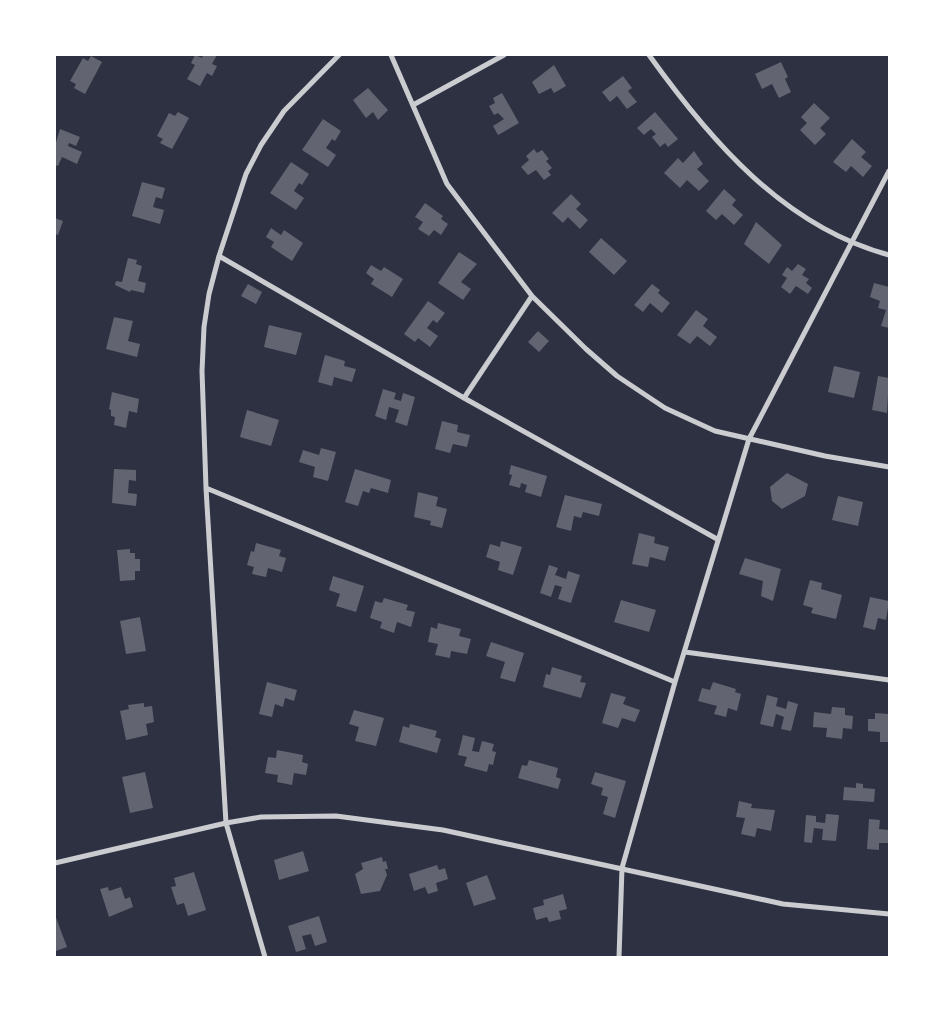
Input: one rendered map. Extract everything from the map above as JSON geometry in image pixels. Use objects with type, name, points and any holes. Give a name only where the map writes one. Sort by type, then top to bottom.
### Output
[{"type":"street","points":[[265,957],[226,823],[206,488],[202,371],[204,327],[209,294],[219,256],[246,174],[261,146],[284,111],[339,55]]},
{"type":"street","points":[[391,55],[447,184],[532,296],[586,349],[617,376],[649,398],[686,419],[715,431],[825,456],[889,467]]},
{"type":"street","points":[[413,105],[504,55]]},
{"type":"street","points":[[648,55],[715,138],[758,182],[804,218],[853,243],[889,255]]},
{"type":"street","points":[[619,957],[622,868],[675,682],[748,440],[853,243],[889,171]]},
{"type":"street","points":[[219,256],[464,398],[717,540]]},
{"type":"street","points":[[464,398],[532,296]]},
{"type":"street","points":[[206,488],[675,682]]},
{"type":"street","points":[[685,652],[889,680]]},
{"type":"street","points":[[55,863],[226,823],[260,818],[336,816],[372,819],[443,830],[783,904],[889,914]]},
{"type":"building","points":[[195,55],[202,58],[203,55],[217,55],[212,64],[217,66],[212,76],[207,73],[200,86],[187,79],[195,65],[191,63]]},
{"type":"building","points":[[91,56],[102,62],[85,94],[74,88],[76,84],[70,81],[83,58],[88,61]]},
{"type":"building","points":[[781,62],[788,77],[785,79],[791,92],[779,98],[772,84],[762,89],[755,74]]},
{"type":"building","points":[[554,65],[566,86],[554,93],[551,88],[539,94],[532,82]]},
{"type":"building","points":[[623,76],[632,88],[628,91],[637,102],[627,109],[617,96],[610,102],[602,92]]},
{"type":"building","points":[[368,88],[388,110],[378,120],[373,112],[366,118],[353,100]]},
{"type":"building","points":[[502,93],[519,123],[498,135],[493,126],[504,119],[498,113],[494,115],[489,106],[495,103],[493,98]]},
{"type":"building","points":[[814,103],[830,118],[820,128],[826,134],[815,145],[800,130],[807,123],[801,117]]},
{"type":"building","points":[[178,112],[189,118],[172,149],[160,143],[163,139],[157,136],[169,113],[175,116]]},
{"type":"building","points":[[655,112],[678,139],[668,147],[665,143],[660,147],[652,137],[656,134],[651,129],[644,135],[637,128]]},
{"type":"building","points":[[323,119],[341,131],[335,141],[332,139],[326,148],[336,155],[328,167],[302,150]]},
{"type":"building","points":[[60,129],[80,137],[76,146],[69,143],[68,146],[82,152],[77,164],[62,157],[58,166],[55,165],[55,146]]},
{"type":"building","points":[[852,139],[866,152],[861,157],[872,166],[863,177],[851,166],[846,172],[833,162]]},
{"type":"building","points":[[534,149],[537,153],[542,150],[549,159],[546,161],[552,168],[548,171],[551,175],[544,180],[536,170],[528,175],[521,167],[529,160],[526,156]]},
{"type":"building","points":[[694,151],[703,164],[697,169],[709,181],[699,191],[687,180],[680,188],[664,173],[678,158],[683,163]]},
{"type":"building","points":[[291,162],[309,174],[302,185],[299,183],[294,191],[304,198],[296,210],[270,193]]},
{"type":"building","points":[[142,182],[165,188],[162,199],[156,197],[153,207],[164,210],[160,224],[132,216]]},
{"type":"building","points":[[724,189],[736,200],[732,205],[743,215],[734,225],[722,214],[716,220],[706,211]]},
{"type":"building","points":[[571,194],[581,204],[576,209],[588,220],[580,229],[568,217],[563,223],[552,213]]},
{"type":"building","points":[[425,203],[443,216],[441,219],[448,224],[441,235],[434,230],[429,236],[418,229],[423,222],[415,217]]},
{"type":"building","points":[[55,218],[63,221],[58,235],[55,234]]},
{"type":"building","points":[[756,222],[782,245],[769,264],[744,244]]},
{"type":"building","points":[[271,228],[281,235],[284,230],[303,243],[292,261],[271,247],[274,242],[266,237]]},
{"type":"building","points":[[601,238],[627,261],[614,275],[589,252]]},
{"type":"building","points":[[459,252],[477,264],[461,282],[471,289],[463,300],[438,283]]},
{"type":"building","points":[[128,258],[137,260],[136,264],[142,266],[138,281],[146,283],[144,293],[131,290],[130,292],[115,285],[116,281],[122,282]]},
{"type":"building","points":[[798,264],[806,269],[802,275],[809,279],[806,283],[812,288],[808,294],[796,286],[790,294],[781,287],[787,278],[782,275],[787,267],[792,271]]},
{"type":"building","points":[[371,265],[381,271],[384,267],[403,279],[392,297],[371,284],[374,279],[366,273]]},
{"type":"building","points":[[874,283],[889,287],[889,328],[881,326],[886,310],[878,308],[880,301],[870,297]]},
{"type":"building","points":[[248,284],[262,292],[256,304],[241,296]]},
{"type":"building","points":[[652,284],[660,290],[658,293],[670,303],[662,313],[650,303],[643,312],[634,305]]},
{"type":"building","points":[[428,301],[445,313],[437,323],[433,320],[427,328],[438,336],[430,347],[418,338],[415,342],[404,334]]},
{"type":"building","points":[[696,310],[708,319],[703,326],[717,337],[710,346],[697,336],[690,344],[677,335]]},
{"type":"building","points":[[114,317],[133,321],[128,341],[140,344],[137,357],[106,349]]},
{"type":"building","points":[[269,325],[302,333],[296,355],[264,347]]},
{"type":"building","points":[[538,331],[549,341],[539,352],[528,342]]},
{"type":"building","points":[[325,355],[345,361],[344,366],[356,369],[352,382],[334,377],[332,386],[318,382]]},
{"type":"building","points":[[834,366],[860,372],[854,398],[828,392]]},
{"type":"building","points":[[878,376],[889,378],[887,413],[872,410]]},
{"type":"building","points":[[383,389],[396,393],[394,399],[401,401],[403,393],[415,397],[407,426],[395,422],[399,410],[389,407],[386,420],[375,416]]},
{"type":"building","points":[[112,392],[139,399],[137,413],[129,411],[126,428],[114,425],[115,417],[111,416],[111,410],[109,409]]},
{"type":"building","points":[[247,410],[279,420],[271,446],[240,437]]},
{"type":"building","points":[[442,421],[458,425],[457,432],[470,435],[467,447],[453,444],[450,453],[435,449]]},
{"type":"building","points":[[321,448],[336,452],[328,481],[313,477],[315,467],[299,462],[303,450],[319,455]]},
{"type":"building","points":[[511,465],[547,476],[541,497],[525,492],[527,485],[521,483],[520,488],[509,485],[512,475],[509,474]]},
{"type":"building","points":[[114,469],[136,470],[136,481],[129,480],[128,493],[137,494],[136,506],[112,503]]},
{"type":"building","points":[[355,469],[391,480],[388,493],[371,488],[369,493],[363,491],[358,506],[345,502]]},
{"type":"building","points":[[787,473],[808,484],[805,496],[782,509],[772,501],[770,487]]},
{"type":"building","points":[[418,492],[438,497],[436,506],[447,509],[442,528],[430,525],[431,521],[414,517]]},
{"type":"building","points":[[565,495],[602,504],[599,516],[583,512],[581,518],[574,516],[571,531],[556,527]]},
{"type":"building","points":[[838,496],[863,502],[858,526],[832,520]]},
{"type":"building","points":[[639,533],[655,537],[654,543],[669,547],[665,561],[650,557],[648,567],[632,564]]},
{"type":"building","points":[[501,541],[522,547],[513,575],[498,570],[500,562],[486,557],[490,544],[500,547]]},
{"type":"building","points":[[256,543],[281,550],[279,556],[286,558],[282,572],[268,568],[266,577],[252,574],[254,567],[247,565],[251,551],[254,552]]},
{"type":"building","points":[[130,549],[130,553],[135,553],[135,559],[140,559],[140,571],[135,571],[135,580],[120,581],[117,550]]},
{"type":"building","points":[[745,558],[781,569],[773,601],[761,596],[763,581],[739,574]]},
{"type":"building","points":[[549,565],[558,568],[555,575],[566,579],[568,571],[580,575],[571,603],[558,599],[562,587],[555,585],[551,597],[540,593]]},
{"type":"building","points":[[333,576],[364,586],[356,612],[336,606],[340,594],[329,590]]},
{"type":"building","points":[[810,580],[822,583],[821,589],[842,595],[836,619],[811,613],[813,608],[803,605]]},
{"type":"building","points":[[870,597],[889,601],[886,620],[878,618],[875,630],[863,627]]},
{"type":"building","points":[[384,598],[408,605],[406,610],[415,612],[411,627],[397,622],[394,633],[380,628],[382,622],[370,618],[375,601],[382,603]]},
{"type":"building","points":[[621,600],[656,610],[649,632],[614,622]]},
{"type":"building","points":[[140,617],[146,651],[126,654],[120,621]]},
{"type":"building","points":[[438,623],[461,629],[459,636],[471,639],[467,654],[451,651],[450,658],[435,655],[438,644],[428,642],[431,627],[437,629]]},
{"type":"building","points":[[491,642],[524,653],[515,682],[500,678],[505,662],[486,656]]},
{"type":"building","points":[[552,667],[582,676],[580,682],[586,683],[581,698],[543,687],[546,674],[550,675]]},
{"type":"building","points":[[267,682],[297,690],[294,701],[285,698],[283,707],[275,704],[272,717],[259,714]]},
{"type":"building","points":[[713,682],[736,689],[735,692],[741,694],[737,711],[728,708],[726,717],[714,714],[717,706],[698,701],[702,688],[710,690]]},
{"type":"building","points":[[611,693],[626,697],[623,704],[640,710],[635,722],[622,718],[618,728],[602,723]]},
{"type":"building","points":[[767,695],[778,698],[776,706],[786,709],[788,701],[798,704],[791,731],[781,729],[784,717],[776,714],[773,727],[760,724]]},
{"type":"building","points":[[144,703],[144,707],[152,706],[154,722],[146,724],[148,735],[126,740],[120,711],[129,709],[128,705]]},
{"type":"building","points":[[832,707],[845,708],[845,715],[853,716],[852,729],[843,728],[842,739],[826,737],[827,728],[813,727],[814,712],[831,714]]},
{"type":"building","points":[[354,710],[384,718],[376,746],[355,741],[359,727],[349,724]]},
{"type":"building","points":[[875,713],[889,714],[889,742],[880,742],[880,732],[868,731],[868,719],[875,719]]},
{"type":"building","points":[[410,724],[437,731],[435,737],[441,739],[437,753],[399,742],[403,726],[409,728]]},
{"type":"building","points":[[463,735],[475,738],[472,751],[479,752],[482,741],[494,744],[492,751],[496,752],[493,765],[489,764],[487,772],[464,766],[467,757],[458,755]]},
{"type":"building","points":[[277,750],[303,755],[302,762],[308,764],[306,775],[294,773],[292,785],[277,782],[278,775],[265,773],[268,757],[276,758]]},
{"type":"building","points":[[529,760],[558,768],[556,777],[561,779],[558,789],[518,778],[522,765],[527,766]]},
{"type":"building","points":[[145,772],[153,808],[130,813],[122,777]]},
{"type":"building","points":[[595,772],[626,781],[615,818],[603,814],[608,797],[601,795],[603,788],[591,784]]},
{"type":"building","points":[[856,783],[863,784],[863,788],[875,789],[874,802],[843,800],[844,787],[856,788]]},
{"type":"building","points":[[739,801],[752,804],[751,808],[775,810],[771,831],[757,828],[755,837],[741,834],[745,818],[736,817]]},
{"type":"building","points":[[826,814],[839,815],[836,841],[822,840],[823,829],[814,828],[812,843],[804,842],[806,815],[816,816],[816,822],[825,823]]},
{"type":"building","points":[[869,819],[880,820],[879,829],[889,830],[889,843],[879,843],[879,850],[867,849]]},
{"type":"building","points":[[303,851],[309,871],[279,880],[274,860]]},
{"type":"building","points":[[382,857],[383,862],[386,861],[388,869],[385,869],[387,875],[380,891],[361,894],[355,874],[363,869],[361,863]]},
{"type":"building","points":[[437,865],[439,870],[445,868],[448,879],[436,883],[438,891],[428,894],[425,887],[414,891],[409,874]]},
{"type":"building","points":[[194,872],[206,910],[188,916],[184,903],[177,905],[171,887],[176,886],[174,878]]},
{"type":"building","points":[[487,875],[496,899],[474,906],[466,883]]},
{"type":"building","points":[[108,887],[109,891],[121,887],[125,899],[130,897],[133,907],[109,917],[100,889]]},
{"type":"building","points":[[563,894],[567,909],[559,911],[561,919],[549,922],[547,917],[536,920],[533,908],[544,905],[543,900]]},
{"type":"building","points":[[55,915],[67,947],[56,951],[55,949]]},
{"type":"building","points":[[319,916],[327,942],[315,946],[311,934],[302,936],[306,949],[296,952],[288,926]]}]
